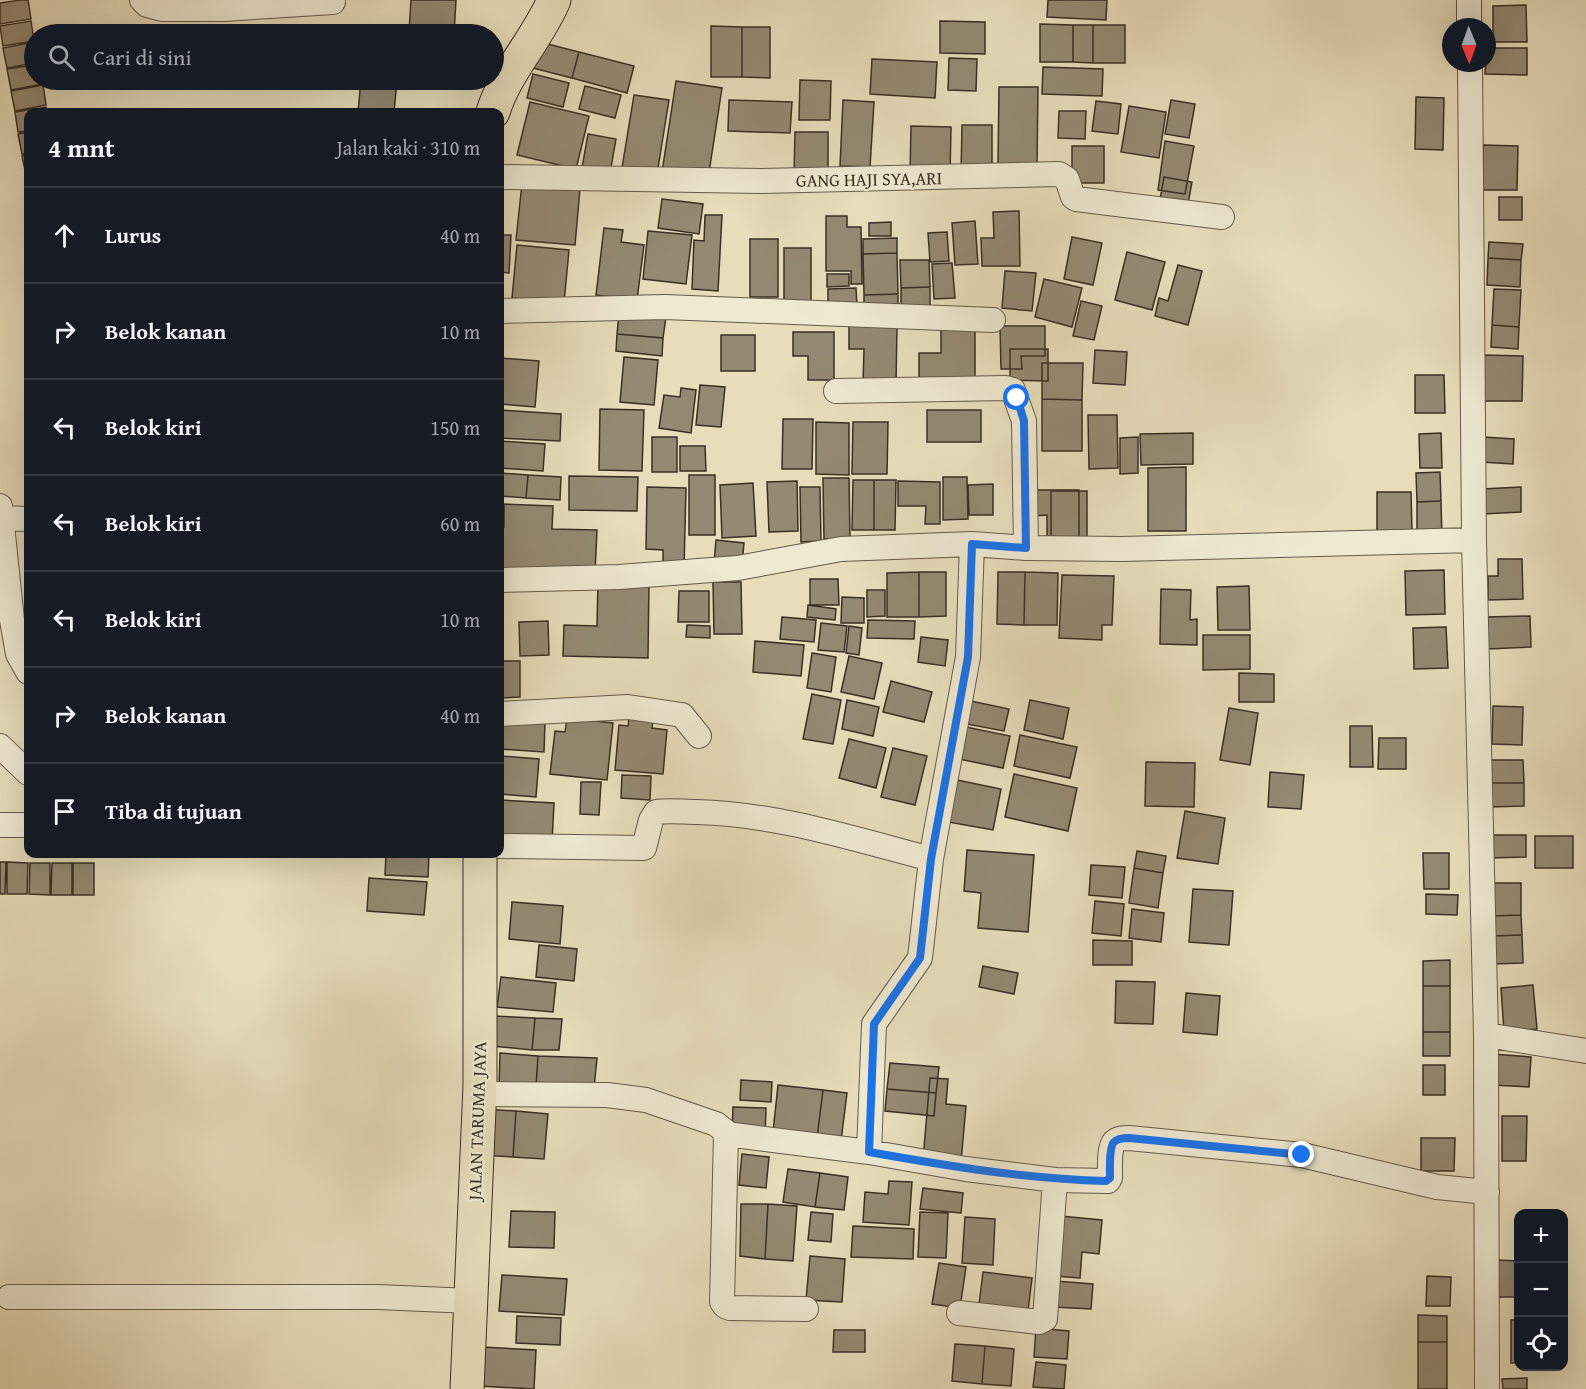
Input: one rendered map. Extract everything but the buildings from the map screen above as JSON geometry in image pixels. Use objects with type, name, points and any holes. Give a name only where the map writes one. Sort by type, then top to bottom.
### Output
[{"type":"main road","points":[[504,84],[519,57],[545,21],[554,0]]},
{"type":"main road","points":[[494,108],[501,90]]},
{"type":"main road","name":"JALAN TARUMA JAYA","points":[[467,1389],[480,1094],[480,858]]},
{"type":"street","points":[[1469,0],[1469,18]]},
{"type":"street","points":[[145,3],[162,9],[188,9],[333,2]]},
{"type":"street","points":[[1470,72],[1474,540],[1486,1035],[1487,1389]]},
{"type":"street","name":"GANG HAJI SYA,ARI","points":[[504,177],[761,181],[1059,174],[1067,179],[1072,197],[1076,199],[1222,217]]},
{"type":"street","points":[[504,311],[665,307],[993,320]]},
{"type":"street","points":[[836,391],[1006,388],[1013,390],[1024,421],[1026,548]]},
{"type":"street","points":[[24,518],[1,514],[12,620],[18,654],[24,665]]},
{"type":"street","points":[[504,580],[631,576],[738,567],[842,549],[972,544],[1026,548],[1122,549],[1474,540]]},
{"type":"street","points":[[869,1152],[874,1024],[920,958],[931,859],[968,657],[972,544]]},
{"type":"street","points":[[504,714],[628,707],[682,715],[699,736]]},
{"type":"street","points":[[0,746],[24,769]]},
{"type":"street","points":[[504,846],[644,848],[651,820],[656,812],[727,813],[816,830],[931,859]]},
{"type":"street","points":[[0,825],[24,825]]},
{"type":"street","points":[[1486,1035],[1586,1051]]},
{"type":"street","points":[[480,1094],[570,1093],[646,1100],[716,1124],[726,1134],[722,1302],[730,1308],[806,1309]]},
{"type":"street","points":[[726,1134],[869,1152],[966,1169],[1055,1180],[1108,1181],[1114,1142],[1129,1138],[1302,1155],[1437,1187],[1487,1192]]},
{"type":"street","points":[[959,1313],[1039,1322],[1045,1319],[1055,1180]]},
{"type":"street","points":[[9,1297],[378,1297],[471,1301]]},
{"type":"route","points":[[1017,398],[1024,421],[1026,548],[972,544],[968,657],[931,859],[920,958],[874,1024],[869,1152],[966,1169],[1055,1180],[1106,1181],[1110,1178],[1112,1147],[1119,1139],[1255,1149],[1302,1155]]}]
